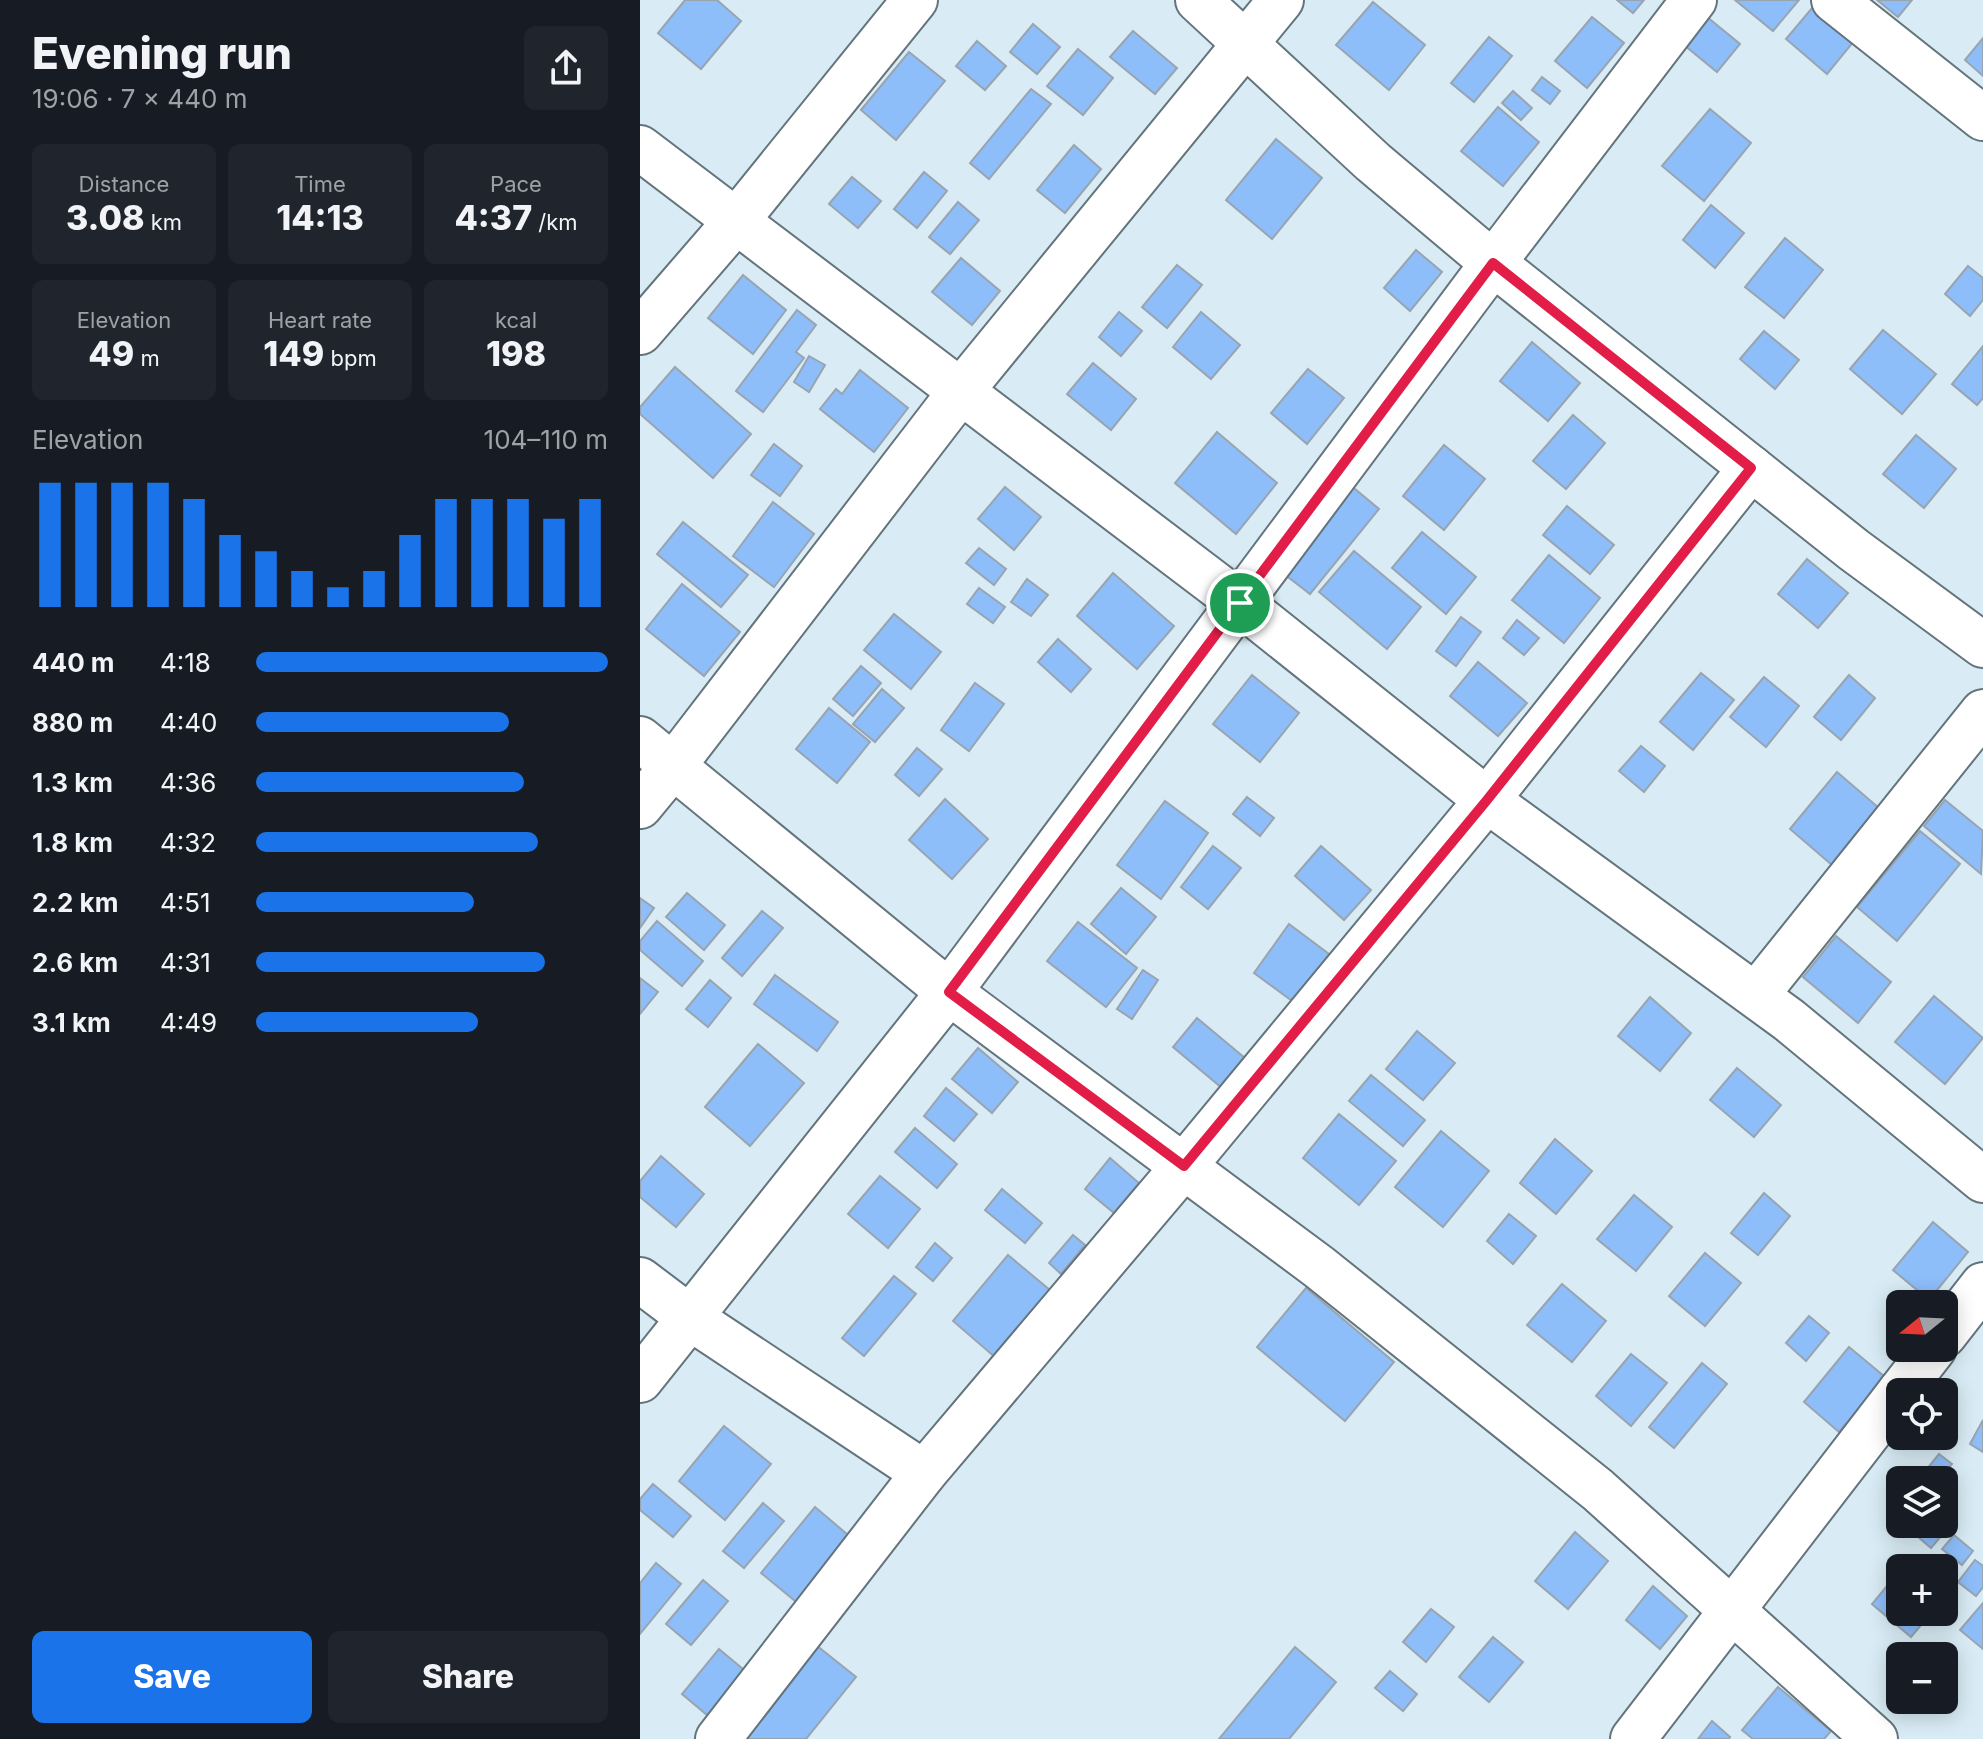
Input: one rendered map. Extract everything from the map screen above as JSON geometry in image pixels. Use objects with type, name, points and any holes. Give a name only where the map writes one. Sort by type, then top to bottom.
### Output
[{"type":"street","points":[[640,332],[737,220],[915,0]]},
{"type":"street","points":[[1198,0],[1373,162],[1493,263],[1854,550],[1983,645]]},
{"type":"street","points":[[640,806],[961,391],[1281,0]]},
{"type":"street","points":[[640,1380],[949,992],[1493,263],[1694,0]]},
{"type":"street","points":[[1834,0],[1983,118]]},
{"type":"street","points":[[640,148],[1240,603],[1487,800],[1756,995],[1983,1180]]},
{"type":"street","points":[[718,1739],[924,1473],[1184,1166],[1487,800],[1751,468]]},
{"type":"street","points":[[1756,995],[1983,712]]},
{"type":"street","points":[[640,739],[949,992],[1319,1267],[1586,1480],[1875,1739]]},
{"type":"street","points":[[640,1280],[689,1317],[924,1473]]},
{"type":"street","points":[[1958,1317],[1983,1285]]},
{"type":"street","points":[[1911,1378],[1923,1362]]},
{"type":"street","points":[[1633,1739],[1886,1410]]},
{"type":"building","points":[[685,0],[717,0],[741,21],[701,69],[658,33]]},
{"type":"building","points":[[1617,0],[1644,0],[1633,13]]},
{"type":"building","points":[[1735,0],[1799,0],[1773,31]]},
{"type":"building","points":[[1877,0],[1912,0],[1898,17]]},
{"type":"building","points":[[1818,1],[1859,35],[1827,74],[1786,39]]},
{"type":"building","points":[[1373,2],[1425,45],[1389,90],[1336,45]]},
{"type":"building","points":[[1701,12],[1740,44],[1717,72],[1678,40]]},
{"type":"building","points":[[1592,17],[1624,43],[1587,88],[1555,61]]},
{"type":"building","points":[[1033,24],[1060,47],[1037,74],[1010,52]]},
{"type":"building","points":[[1133,31],[1177,68],[1155,94],[1110,57]]},
{"type":"building","points":[[1489,37],[1512,56],[1474,102],[1451,83]]},
{"type":"building","points":[[1983,38],[1983,76],[1965,60]]},
{"type":"building","points":[[977,41],[1006,66],[985,90],[956,66]]},
{"type":"building","points":[[1078,49],[1113,78],[1083,115],[1047,86]]},
{"type":"building","points":[[909,52],[945,81],[896,140],[861,110]]},
{"type":"building","points":[[1542,77],[1560,91],[1550,104],[1532,90]]},
{"type":"building","points":[[1031,89],[1051,104],[989,179],[970,163]]},
{"type":"building","points":[[1513,91],[1532,108],[1521,120],[1502,103]]},
{"type":"building","points":[[1498,107],[1539,142],[1503,186],[1461,151]]},
{"type":"building","points":[[1710,109],[1751,143],[1704,201],[1662,166]]},
{"type":"building","points":[[1276,139],[1322,178],[1272,239],[1226,200]]},
{"type":"building","points":[[1074,145],[1101,169],[1065,213],[1037,190]]},
{"type":"building","points":[[924,172],[947,191],[917,228],[894,209]]},
{"type":"building","points":[[852,177],[881,201],[858,228],[829,204]]},
{"type":"building","points":[[958,202],[979,220],[950,254],[929,237]]},
{"type":"building","points":[[1711,205],[1744,233],[1715,268],[1683,240]]},
{"type":"building","points":[[1785,238],[1823,270],[1784,318],[1745,287]]},
{"type":"building","points":[[1416,250],[1442,272],[1410,311],[1384,288]]},
{"type":"building","points":[[961,258],[1000,291],[972,325],[932,292]]},
{"type":"building","points":[[1177,265],[1202,285],[1167,328],[1142,307]]},
{"type":"building","points":[[1968,266],[1983,278],[1983,300],[1970,316],[1945,294]]},
{"type":"building","points":[[743,275],[786,310],[753,354],[708,318]]},
{"type":"building","points":[[797,310],[816,325],[796,352],[804,358],[763,412],[736,391]]},
{"type":"building","points":[[1119,312],[1142,331],[1121,356],[1099,337]]},
{"type":"building","points":[[1201,312],[1240,345],[1211,379],[1173,347]]},
{"type":"building","points":[[1883,330],[1936,374],[1902,414],[1850,369]]},
{"type":"building","points":[[1764,331],[1799,360],[1775,389],[1740,359]]},
{"type":"building","points":[[1532,342],[1580,383],[1548,421],[1500,381]]},
{"type":"building","points":[[1983,346],[1983,398],[1977,405],[1952,384]]},
{"type":"building","points":[[809,356],[825,365],[809,392],[794,382]]},
{"type":"building","points":[[1093,363],[1136,399],[1111,430],[1067,394]]},
{"type":"building","points":[[675,367],[751,434],[713,478],[640,414],[640,407]]},
{"type":"building","points":[[1308,369],[1344,398],[1307,444],[1271,413]]},
{"type":"building","points":[[860,370],[908,408],[874,452],[820,409],[836,389],[842,394]]},
{"type":"building","points":[[1573,415],[1605,443],[1566,489],[1533,461]]},
{"type":"building","points":[[1217,432],[1277,483],[1236,534],[1175,483]]},
{"type":"building","points":[[1916,435],[1956,469],[1924,508],[1883,474]]},
{"type":"building","points":[[774,444],[802,466],[780,496],[751,475]]},
{"type":"building","points":[[1444,445],[1485,479],[1444,530],[1403,496]]},
{"type":"building","points":[[1349,484],[1379,509],[1310,594],[1279,570]]},
{"type":"building","points":[[1005,487],[1041,517],[1014,550],[978,519]]},
{"type":"building","points":[[773,502],[814,534],[774,587],[733,556]]},
{"type":"building","points":[[1567,506],[1614,545],[1590,574],[1543,535]]},
{"type":"building","points":[[683,522],[748,575],[721,607],[657,554]]},
{"type":"building","points":[[1422,532],[1476,577],[1446,614],[1392,568]]},
{"type":"building","points":[[979,548],[1006,569],[994,585],[966,563]]},
{"type":"building","points":[[1354,551],[1421,607],[1387,649],[1319,592]]},
{"type":"building","points":[[1549,555],[1600,598],[1564,643],[1512,600]]},
{"type":"building","points":[[1807,559],[1848,593],[1818,628],[1778,594]]},
{"type":"building","points":[[1113,573],[1174,626],[1137,669],[1077,616]]},
{"type":"building","points":[[1027,579],[1048,595],[1031,616],[1011,602]]},
{"type":"building","points":[[682,584],[740,632],[704,676],[646,629]]},
{"type":"building","points":[[979,588],[1005,607],[993,623],[967,604]]},
{"type":"building","points":[[894,614],[941,652],[911,689],[864,650]]},
{"type":"building","points":[[1461,617],[1481,632],[1456,666],[1436,651]]},
{"type":"building","points":[[1517,620],[1539,638],[1524,655],[1503,638]]},
{"type":"building","points":[[1058,639],[1091,669],[1071,692],[1038,662]]},
{"type":"building","points":[[1478,662],[1527,703],[1498,736],[1450,696]]},
{"type":"building","points":[[861,666],[881,683],[853,716],[833,699]]},
{"type":"building","points":[[1701,673],[1734,700],[1693,750],[1660,722]]},
{"type":"building","points":[[1252,675],[1299,713],[1260,762],[1213,724]]},
{"type":"building","points":[[1849,675],[1875,698],[1841,740],[1814,717]]},
{"type":"building","points":[[1764,677],[1799,706],[1766,747],[1730,717]]},
{"type":"building","points":[[975,683],[1004,704],[969,751],[941,730]]},
{"type":"building","points":[[882,689],[904,708],[875,742],[853,724]]},
{"type":"building","points":[[829,708],[870,742],[837,783],[796,749]]},
{"type":"building","points":[[1641,746],[1665,766],[1644,792],[1619,771]]},
{"type":"building","points":[[917,748],[942,769],[919,796],[895,775]]},
{"type":"building","points":[[1837,772],[1879,808],[1832,865],[1790,829]]},
{"type":"building","points":[[1247,797],[1274,818],[1260,836],[1233,814]]},
{"type":"building","points":[[945,799],[988,839],[952,879],[909,840]]},
{"type":"building","points":[[1945,800],[1983,831],[1981,874],[1924,826]]},
{"type":"building","points":[[1165,801],[1208,833],[1161,899],[1117,865]]},
{"type":"building","points":[[1920,831],[1960,864],[1897,941],[1857,907]]},
{"type":"building","points":[[1213,846],[1241,868],[1208,909],[1181,887]]},
{"type":"building","points":[[1321,846],[1371,890],[1344,920],[1295,876]]},
{"type":"building","points":[[1121,888],[1156,917],[1126,954],[1091,924]]},
{"type":"building","points":[[687,893],[725,925],[704,950],[666,917]]},
{"type":"building","points":[[640,898],[654,908],[640,928]]},
{"type":"building","points":[[762,911],[783,928],[742,976],[722,958]]},
{"type":"building","points":[[657,921],[703,961],[682,986],[640,950],[640,941]]},
{"type":"building","points":[[1078,922],[1137,968],[1106,1007],[1047,961]]},
{"type":"building","points":[[1289,924],[1329,954],[1295,1003],[1254,973]]},
{"type":"building","points":[[1836,936],[1891,982],[1858,1023],[1803,977]]},
{"type":"building","points":[[1143,970],[1158,980],[1132,1019],[1117,1009]]},
{"type":"building","points":[[775,975],[838,1022],[817,1051],[754,1004]]},
{"type":"building","points":[[640,978],[658,992],[640,1014]]},
{"type":"building","points":[[710,980],[731,998],[708,1027],[686,1009]]},
{"type":"building","points":[[1934,996],[1983,1038],[1945,1084],[1895,1042]]},
{"type":"building","points":[[1650,997],[1691,1033],[1660,1071],[1618,1036]]},
{"type":"building","points":[[1197,1018],[1246,1059],[1222,1088],[1173,1047]]},
{"type":"building","points":[[1417,1031],[1455,1063],[1423,1100],[1386,1069]]},
{"type":"building","points":[[758,1044],[804,1083],[750,1146],[705,1107]]},
{"type":"building","points":[[978,1048],[1018,1082],[992,1113],[952,1079]]},
{"type":"building","points":[[1737,1068],[1781,1105],[1754,1137],[1710,1100]]},
{"type":"building","points":[[1371,1075],[1425,1120],[1403,1146],[1349,1101]]},
{"type":"building","points":[[946,1088],[977,1114],[954,1141],[924,1116]]},
{"type":"building","points":[[1339,1114],[1396,1161],[1359,1205],[1303,1158]]},
{"type":"building","points":[[915,1128],[957,1164],[937,1188],[895,1152]]},
{"type":"building","points":[[1441,1131],[1489,1171],[1443,1227],[1395,1187]]},
{"type":"building","points":[[1555,1139],[1592,1171],[1556,1214],[1520,1183]]},
{"type":"building","points":[[661,1156],[704,1194],[676,1227],[640,1197],[640,1181]]},
{"type":"building","points":[[1110,1158],[1139,1183],[1114,1213],[1085,1189]]},
{"type":"building","points":[[880,1176],[920,1209],[888,1248],[848,1214]]},
{"type":"building","points":[[1002,1189],[1042,1223],[1025,1243],[985,1210]]},
{"type":"building","points":[[1764,1193],[1790,1216],[1758,1255],[1731,1233]]},
{"type":"building","points":[[1634,1195],[1672,1227],[1636,1271],[1597,1239]]},
{"type":"building","points":[[1509,1214],[1536,1236],[1513,1264],[1487,1241]]},
{"type":"building","points":[[1933,1222],[1968,1252],[1937,1290],[1917,1290],[1893,1270]]},
{"type":"building","points":[[1073,1235],[1085,1245],[1061,1274],[1049,1263]]},
{"type":"building","points":[[935,1243],[952,1258],[933,1281],[916,1267]]},
{"type":"building","points":[[1705,1253],[1741,1283],[1705,1326],[1669,1296]]},
{"type":"building","points":[[1008,1255],[1051,1291],[996,1358],[953,1321]]},
{"type":"building","points":[[894,1276],[916,1294],[864,1356],[842,1338]]},
{"type":"building","points":[[1562,1284],[1606,1321],[1572,1362],[1527,1325]]},
{"type":"building","points":[[1306,1288],[1394,1362],[1345,1421],[1257,1347]]},
{"type":"building","points":[[1809,1316],[1829,1333],[1806,1361],[1786,1343]]},
{"type":"building","points":[[1849,1347],[1885,1377],[1839,1432],[1804,1402]]},
{"type":"building","points":[[1631,1354],[1667,1383],[1631,1426],[1596,1396]]},
{"type":"building","points":[[1702,1363],[1727,1384],[1674,1448],[1649,1427]]},
{"type":"building","points":[[1983,1420],[1983,1452],[1970,1444]]},
{"type":"building","points":[[724,1426],[771,1464],[725,1520],[679,1481]]},
{"type":"building","points":[[1939,1454],[1952,1464],[1950,1466],[1929,1466]]},
{"type":"building","points":[[653,1484],[691,1516],[673,1537],[640,1510],[640,1499]]},
{"type":"building","points":[[763,1503],[784,1521],[744,1568],[723,1551]]},
{"type":"building","points":[[815,1507],[854,1540],[800,1605],[761,1573]]},
{"type":"building","points":[[1575,1532],[1608,1561],[1568,1609],[1535,1581]]},
{"type":"building","points":[[1919,1538],[1940,1538],[1931,1548]]},
{"type":"building","points":[[1951,1538],[1958,1538],[1973,1551],[1962,1565],[1958,1562],[1958,1554],[1948,1554],[1942,1549]]},
{"type":"building","points":[[1975,1560],[1983,1566],[1983,1587],[1976,1596],[1958,1582]]},
{"type":"building","points":[[656,1563],[681,1584],[640,1634],[640,1583]]},
{"type":"building","points":[[703,1580],[728,1601],[691,1645],[666,1624]]},
{"type":"building","points":[[1653,1586],[1687,1616],[1660,1649],[1626,1620]]},
{"type":"building","points":[[1886,1587],[1886,1616],[1872,1604]]},
{"type":"building","points":[[1983,1603],[1983,1649],[1960,1630]]},
{"type":"building","points":[[1431,1609],[1454,1627],[1426,1662],[1403,1642]]},
{"type":"building","points":[[1898,1626],[1920,1626],[1911,1637]]},
{"type":"building","points":[[1493,1637],[1523,1662],[1489,1702],[1459,1677]]},
{"type":"building","points":[[816,1645],[856,1677],[806,1739],[748,1739],[742,1735]]},
{"type":"building","points":[[1295,1647],[1336,1682],[1289,1739],[1219,1739]]},
{"type":"building","points":[[719,1649],[750,1675],[713,1720],[682,1694]]},
{"type":"building","points":[[1390,1671],[1417,1694],[1403,1711],[1375,1688]]},
{"type":"building","points":[[1778,1687],[1831,1731],[1824,1739],[1753,1739],[1742,1730]]},
{"type":"building","points":[[1712,1721],[1730,1737],[1729,1739],[1698,1739]]},
{"type":"route","points":[[1493,263],[1751,468],[1487,800],[1184,1166],[949,992],[1240,603],[1493,263]]}]
